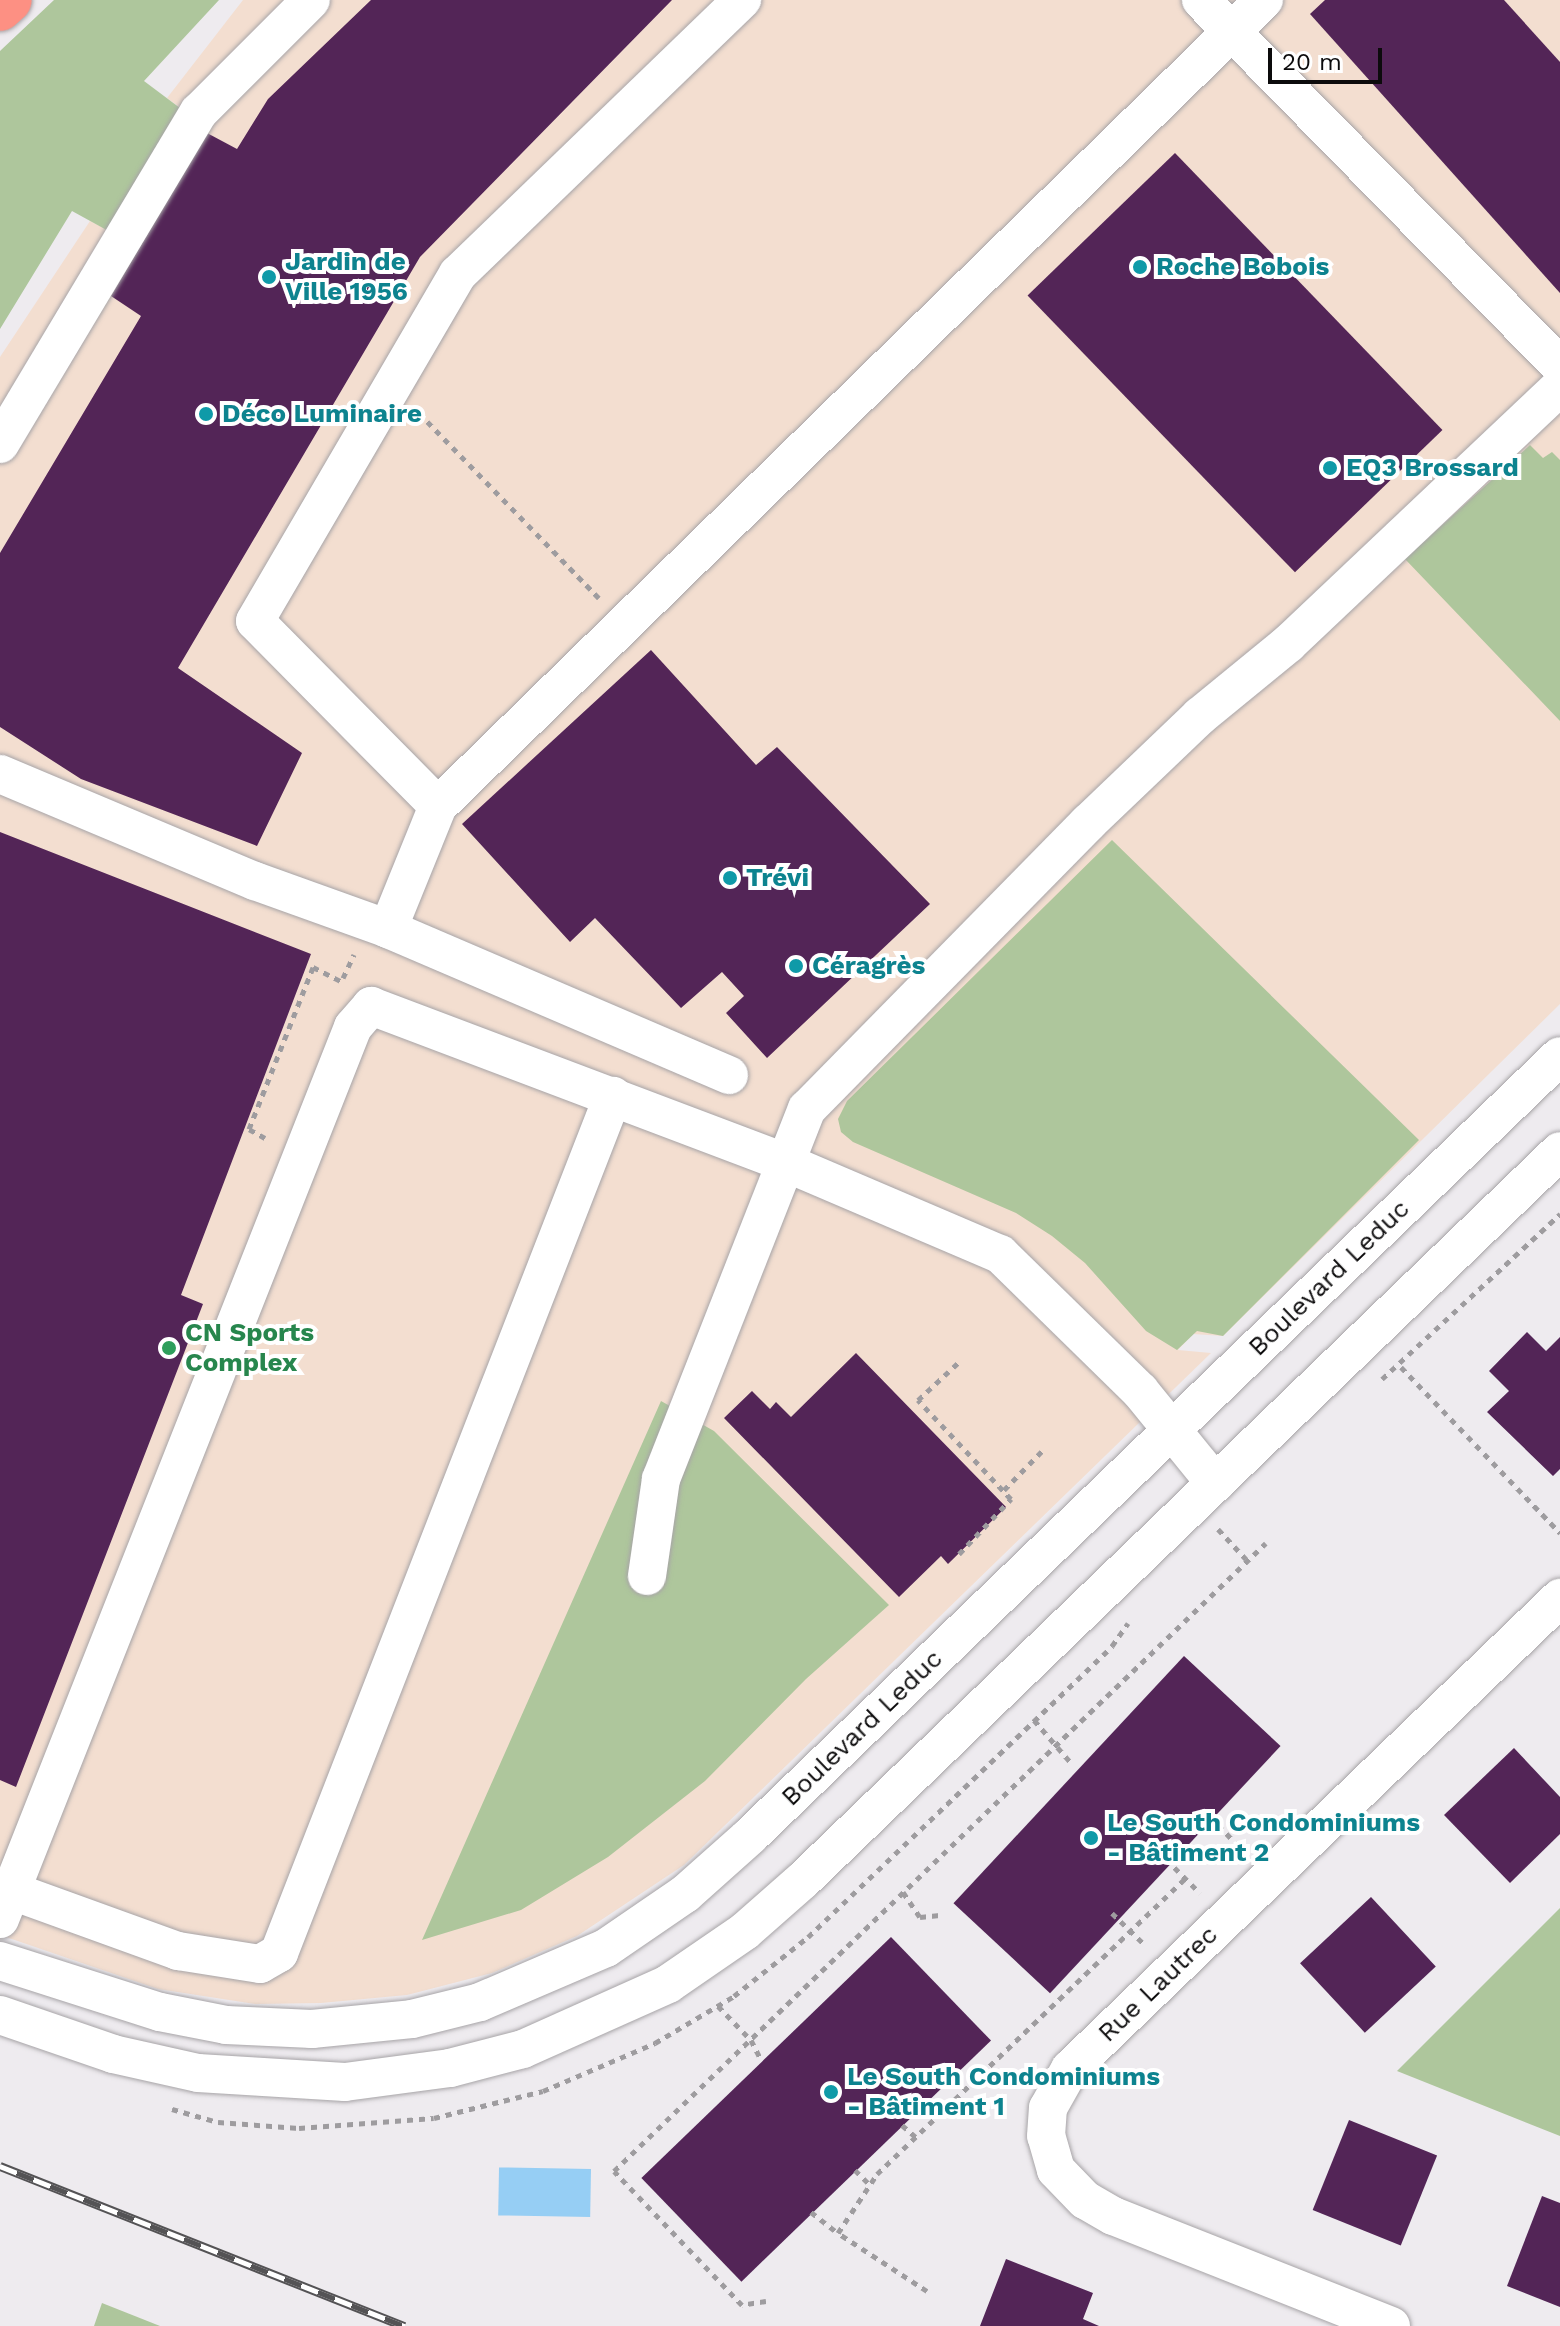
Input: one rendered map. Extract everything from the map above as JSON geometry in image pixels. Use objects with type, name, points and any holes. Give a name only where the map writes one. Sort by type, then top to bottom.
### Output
[{"type":"highway","points":[[0,9],[10,0]]},
{"type":"street","points":[[0,444],[199,112],[311,0]]},
{"type":"street","points":[[438,806],[255,621],[458,274],[742,0]]},
{"type":"street","points":[[1201,0],[1560,366]]},
{"type":"street","points":[[388,929],[438,806],[1264,0]]},
{"type":"street","points":[[647,1576],[661,1479],[807,1109],[993,914],[1200,716],[1288,644],[1560,387]]},
{"type":"street","points":[[0,774],[255,881],[388,929],[729,1075]]},
{"type":"street","points":[[613,1096],[279,1953],[260,1964],[178,1951],[8,1885],[360,1014],[371,1006],[386,1008],[784,1162],[1007,1259],[1140,1391],[1215,1483]]},
{"type":"street","name":"Boulevard Leduc","points":[[0,1961],[160,2012],[226,2025],[312,2029],[445,2011],[577,1963],[660,1913],[714,1868],[1560,1056]]},
{"type":"street","points":[[0,2015],[154,2064],[303,2082],[377,2079],[450,2068],[581,2027],[694,1968],[778,1903],[1560,1151]]},
{"type":"street","name":"Rue Lautrec","points":[[1391,2326],[1113,2216],[1071,2190],[1048,2147],[1048,2108],[1070,2069],[1560,1598]]},
{"type":"path","points":[[416,410],[603,601]]},
{"type":"path","points":[[260,1150],[266,1135],[249,1129],[313,967]]},
{"type":"path","points":[[959,1362],[918,1400],[1011,1499],[959,1554]]},
{"type":"path","points":[[1401,1367],[1560,1533]]},
{"type":"path","points":[[916,1414],[924,1407]]},
{"type":"path","points":[[1004,1490],[1045,1448]]},
{"type":"path","points":[[987,1488],[995,1481]]},
{"type":"path","points":[[1217,1529],[1246,1559]]},
{"type":"path","points":[[766,2301],[742,2305],[614,2171],[1266,1543]]},
{"type":"path","points":[[1034,1720],[1072,1764]]},
{"type":"path","points":[[1210,1816],[1268,1879]]},
{"type":"path","points":[[838,2233],[870,2185],[916,2137],[1186,1878],[1166,1859]]},
{"type":"path","points":[[903,1892],[920,1917],[940,1915]]},
{"type":"path","points":[[1112,1913],[1130,1931]]},
{"type":"path","points":[[718,2006],[751,2040],[761,2060]]},
{"type":"path","points":[[902,2125],[916,2137]]},
{"type":"path","points":[[855,2170],[870,2185]]},
{"type":"path","points":[[811,2212],[927,2291]]},
{"type":"shaded area","points":[[243,0],[1560,0],[1560,1004],[1223,1336],[1193,1334],[1178,1350],[1211,1353],[684,1865],[577,1936],[492,1973],[407,1995],[321,2003],[255,2004],[158,1989],[0,1935],[0,357],[90,221],[112,232],[183,110],[167,98]]},
{"type":"green space","points":[[54,0],[219,0],[144,81],[184,111],[112,233],[72,211],[0,329],[0,51]]},
{"type":"green space","points":[[1530,445],[1543,458],[1552,452],[1560,460],[1560,721],[1405,559]]},
{"type":"green space","points":[[1112,840],[1419,1140],[1223,1336],[1197,1331],[1177,1350],[1146,1331],[1085,1263],[1052,1236],[1016,1213],[853,1142],[841,1132],[838,1119],[847,1101]]},
{"type":"green space","points":[[661,1401],[714,1431],[889,1605],[806,1679],[705,1781],[608,1857],[521,1910],[422,1940]]},
{"type":"green space","points":[[1560,1908],[1560,2136],[1397,2071]]},
{"type":"green space","points":[[102,2303],[160,2326],[94,2326]]},
{"type":"water","points":[[499,2167],[591,2169],[590,2217],[498,2215]]},
{"type":"building","points":[[371,0],[672,0],[420,257],[178,668],[302,753],[257,846],[81,779],[0,727],[0,553],[141,316],[111,296],[207,133],[237,149],[268,99]]},
{"type":"building","points":[[1325,0],[1504,0],[1560,62],[1560,293],[1310,14]]},
{"type":"building","points":[[1175,153],[1442,430],[1295,572],[1028,295]]},
{"type":"building","points":[[651,650],[756,765],[777,747],[930,904],[767,1058],[726,1013],[744,996],[722,972],[681,1008],[595,918],[570,942],[462,824]]},
{"type":"building","points":[[0,832],[311,954],[181,1295],[203,1304],[16,1787],[0,1780]]},
{"type":"building","points":[[1527,1332],[1546,1351],[1560,1337],[1560,1469],[1553,1476],[1487,1412],[1509,1391],[1489,1371]]},
{"type":"building","points":[[856,1353],[1006,1507],[948,1564],[941,1556],[899,1597],[724,1418],[752,1391],[770,1409],[776,1402],[791,1417]]},
{"type":"building","name":"Le South Condominiums - Bâtiment 2","points":[[1184,1656],[1281,1746],[1050,1993],[953,1903]]},
{"type":"building","points":[[1514,1748],[1560,1797],[1560,1834],[1510,1883],[1444,1815]]},
{"type":"building","points":[[1371,1897],[1436,1966],[1365,2033],[1300,1963]]},
{"type":"building","name":"Le South Condominiums - Bâtiment 1","points":[[891,1937],[991,2041],[741,2282],[641,2178]]},
{"type":"building","points":[[1349,2120],[1437,2156],[1401,2246],[1313,2210]]},
{"type":"building","points":[[1542,2196],[1560,2203],[1560,2307],[1507,2286]]},
{"type":"building","points":[[1006,2259],[1093,2293],[1083,2319],[1099,2326],[980,2326]]},
{"type":"railway","points":[[0,2166],[404,2326]]},
{"type":"place","name":"Roche Bobois","points":[[1140,267]]},
{"type":"place","name":"Jardin de Ville 1956","points":[[269,277]]},
{"type":"place","name":"Déco Luminaire","points":[[206,414]]},
{"type":"place","name":"EQ3 Brossard","points":[[1330,468]]},
{"type":"place","name":"Trévi","points":[[730,878]]},
{"type":"place","name":"Céragrès","points":[[796,966]]},
{"type":"place","name":"CN Sports Complex","points":[[169,1348]]},
{"type":"place","name":"Le South Condominiums - Bâtiment 2","points":[[1091,1838]]},
{"type":"place","name":"Le South Condominiums - Bâtiment 1","points":[[831,2092]]}]
